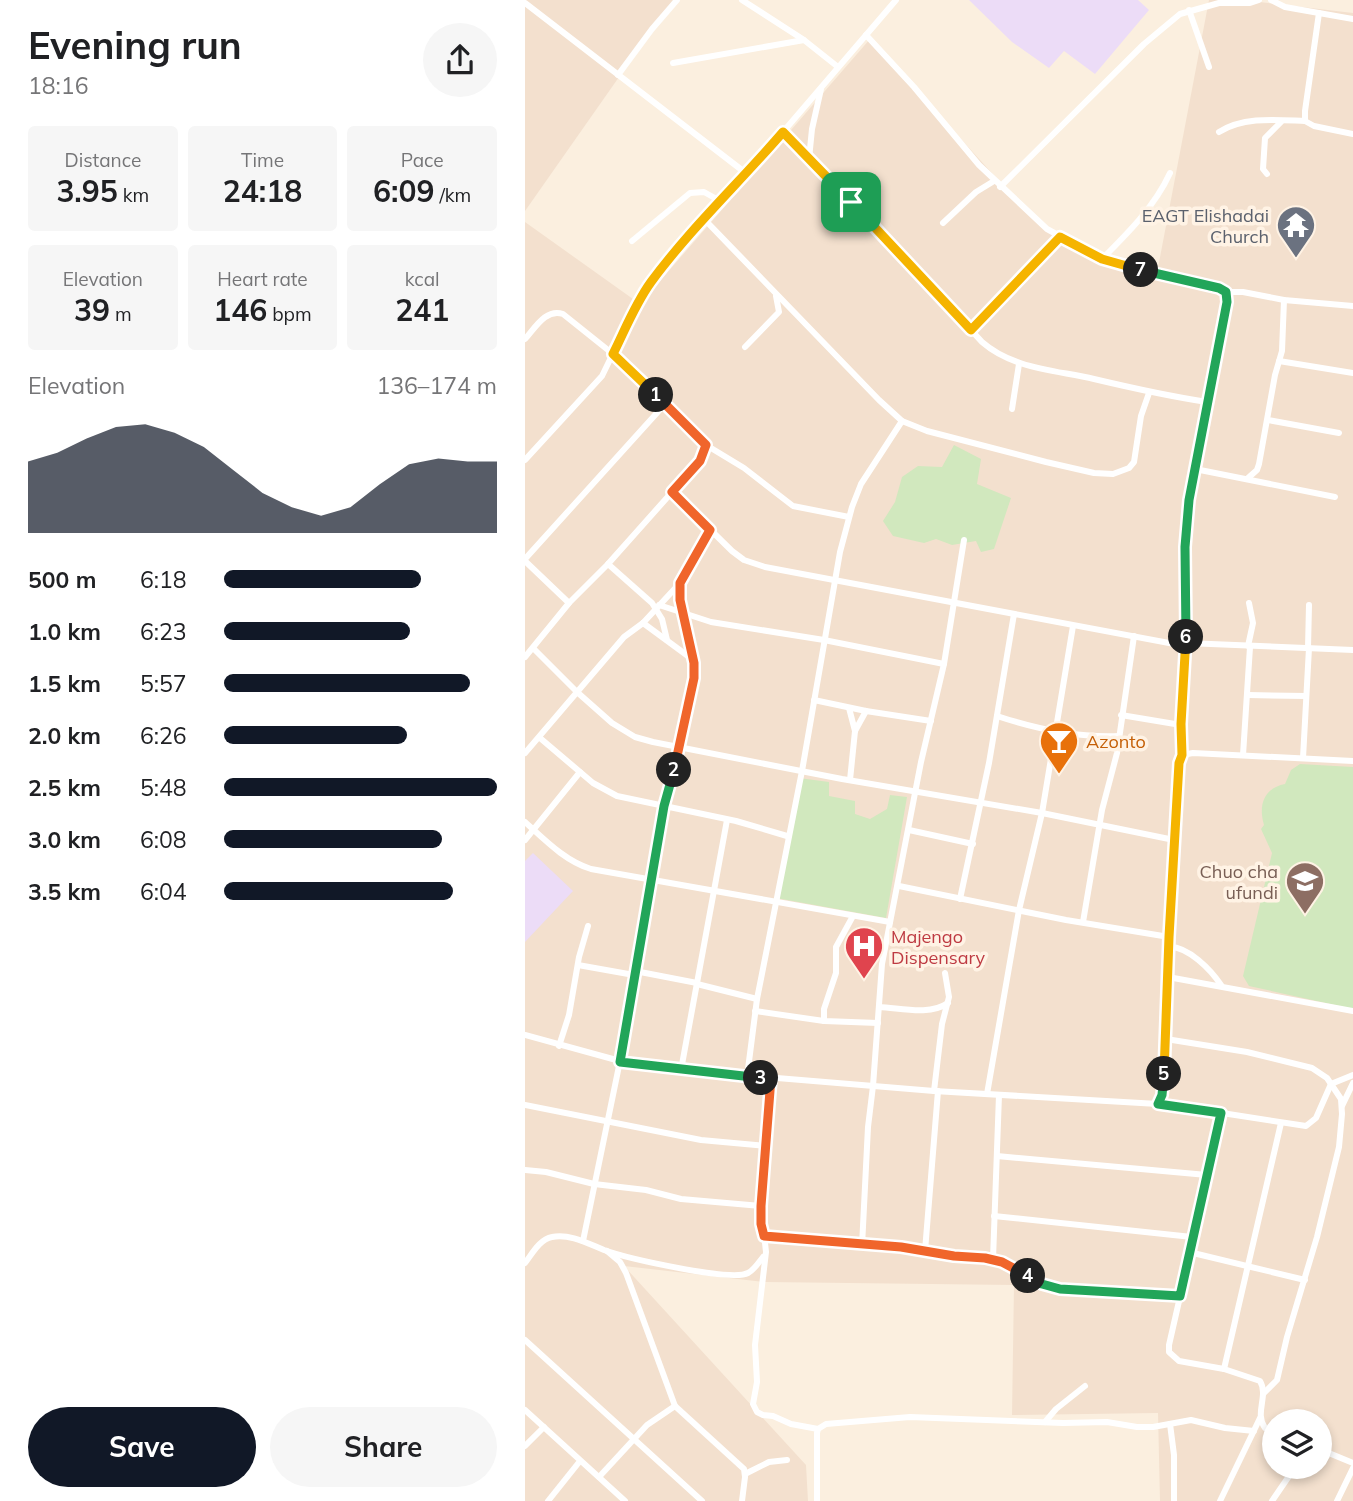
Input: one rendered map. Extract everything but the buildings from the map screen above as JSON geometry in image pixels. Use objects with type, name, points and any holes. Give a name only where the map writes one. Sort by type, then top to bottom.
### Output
[{"type":"street","points":[[618,75],[677,0]]},
{"type":"street","points":[[742,0],[803,40],[838,67]]},
{"type":"street","points":[[525,460],[603,376],[636,306],[651,282],[896,0]]},
{"type":"street","points":[[1000,187],[1163,27],[1189,10],[1219,3],[1250,3],[1259,0]]},
{"type":"street","points":[[1271,0],[1286,6],[1353,19]]},
{"type":"street","points":[[525,3],[747,174]]},
{"type":"street","points":[[1189,10],[1209,67]]},
{"type":"street","points":[[1305,121],[1319,12]]},
{"type":"street","points":[[866,35],[994,181],[1035,220],[1060,237],[1102,259],[1226,292],[1353,306]]},
{"type":"street","points":[[673,63],[803,40]]},
{"type":"street","points":[[809,159],[811,129],[821,88]]},
{"type":"street","points":[[1267,174],[1263,169],[1265,138],[1282,121]]},
{"type":"street","points":[[1219,132],[1239,123],[1305,121],[1314,126],[1353,134]]},
{"type":"street","points":[[783,132],[996,354],[1019,364],[1149,393],[1207,402]]},
{"type":"street","points":[[1102,259],[1146,212],[1170,173]]},
{"type":"street","points":[[943,223],[976,192],[994,181]]},
{"type":"street","points":[[632,242],[690,193],[704,192],[722,202]]},
{"type":"street","points":[[705,220],[776,296],[902,421],[927,431],[1094,472],[1113,474],[1129,468],[1134,462],[1141,416],[1149,393]]},
{"type":"street","points":[[971,330],[1060,237]]},
{"type":"street","points":[[1158,1104],[1163,1086],[1174,840],[1179,763],[1182,755],[1186,526],[1227,302],[1226,292]]},
{"type":"street","points":[[745,347],[779,312],[776,296]]},
{"type":"street","points":[[1248,478],[1257,470],[1268,420],[1284,335],[1282,316],[1285,300]]},
{"type":"street","points":[[525,339],[550,313],[556,311],[613,354],[706,445],[744,468],[793,506],[849,517]]},
{"type":"street","points":[[1279,361],[1353,373]]},
{"type":"street","points":[[1013,409],[1019,364]]},
{"type":"street","points":[[569,603],[525,560],[665,404]]},
{"type":"street","points":[[1268,420],[1339,433]]},
{"type":"street","points":[[747,1077],[757,999],[849,517],[861,484],[902,421]]},
{"type":"street","points":[[525,657],[569,603],[608,564],[700,461],[706,445]]},
{"type":"street","points":[[1195,469],[1335,497]]},
{"type":"street","points":[[672,492],[744,560],[765,567],[1073,626],[1185,644],[1353,650]]},
{"type":"street","points":[[525,753],[624,637],[643,623],[680,583],[710,530]]},
{"type":"street","points":[[862,1246],[868,1127],[882,964],[944,664],[964,540]]},
{"type":"street","points":[[608,564],[658,607],[711,622],[824,640],[944,664]]},
{"type":"street","points":[[583,1241],[620,1062],[664,806],[694,678],[680,600],[680,583]]},
{"type":"street","points":[[1243,755],[1249,646],[1254,618],[1249,603]]},
{"type":"street","points":[[1303,758],[1309,605]]},
{"type":"street","points":[[658,607],[667,640]]},
{"type":"street","points":[[960,899],[981,803],[1014,614]]},
{"type":"street","points":[[643,623],[692,659]]},
{"type":"street","points":[[987,1094],[1009,982],[1019,910],[1042,813],[1073,626]]},
{"type":"street","points":[[1083,922],[1111,767],[1117,753],[1133,636]]},
{"type":"street","points":[[533,648],[577,692],[622,730],[653,742],[1042,813],[1174,840]]},
{"type":"street","points":[[1248,695],[1306,696]]},
{"type":"street","points":[[814,701],[931,721]]},
{"type":"street","points":[[849,708],[855,731],[851,780]]},
{"type":"street","points":[[855,731],[866,711]]},
{"type":"street","points":[[1121,715],[1181,724]]},
{"type":"street","points":[[997,716],[1083,736],[1119,736]]},
{"type":"street","points":[[540,738],[602,789],[617,796],[787,836]]},
{"type":"street","points":[[1182,755],[1193,753],[1353,761]]},
{"type":"street","points":[[525,840],[580,772]]},
{"type":"street","points":[[681,1070],[727,820]]},
{"type":"street","points":[[525,822],[579,865],[890,922]]},
{"type":"street","points":[[909,830],[973,844]]},
{"type":"street","points":[[899,886],[1169,937]]},
{"type":"street","points":[[824,1021],[824,1010],[836,973],[836,947],[853,916]]},
{"type":"street","points":[[559,1046],[569,1015],[588,926]]},
{"type":"street","points":[[1169,947],[1189,954],[1221,985]]},
{"type":"street","points":[[578,965],[697,984],[757,999]]},
{"type":"street","points":[[925,1251],[942,1024],[949,996],[945,974]]},
{"type":"street","points":[[1168,976],[1353,1011]]},
{"type":"street","points":[[879,1007],[936,1010],[948,1003]]},
{"type":"street","points":[[755,1011],[824,1021],[878,1023]]},
{"type":"street","points":[[525,1035],[620,1062],[681,1070],[936,1091],[1158,1104],[1300,1126],[1311,1124],[1316,1118],[1331,1084],[1353,1075]]},
{"type":"street","points":[[1166,1040],[1247,1052],[1298,1064],[1321,1073],[1341,1099],[1339,1147],[1305,1280],[1277,1380],[1264,1393]]},
{"type":"street","points":[[771,1078],[761,1206],[765,1256],[755,1345],[757,1382],[754,1407],[763,1415],[818,1429],[826,1424],[894,1417],[1107,1422],[1137,1427],[1191,1420],[1254,1431]]},
{"type":"street","points":[[1342,1108],[1353,1083]]},
{"type":"street","points":[[993,1259],[999,1095]]},
{"type":"street","points":[[525,1105],[701,1140],[766,1146]]},
{"type":"street","points":[[1220,1501],[1260,1418],[1264,1393],[1260,1381],[1224,1369],[1179,1361],[1169,1352],[1169,1345],[1221,1113]]},
{"type":"street","points":[[1224,1369],[1281,1123]]},
{"type":"street","points":[[997,1156],[1207,1175]]},
{"type":"street","points":[[525,1170],[546,1172],[594,1184],[646,1190],[681,1199],[761,1206]]},
{"type":"street","points":[[994,1216],[1192,1237]]},
{"type":"street","points":[[764,1236],[993,1259],[1051,1287],[1180,1296]]},
{"type":"street","points":[[525,1262],[548,1238],[563,1237],[583,1241],[607,1251],[731,1276],[748,1273],[765,1256]]},
{"type":"street","points":[[607,1251],[620,1262],[626,1273],[675,1406],[741,1465],[745,1474],[742,1501]]},
{"type":"street","points":[[1189,1252],[1305,1280]]},
{"type":"street","points":[[525,1340],[702,1501]]},
{"type":"street","points":[[1045,1422],[1085,1385]]},
{"type":"street","points":[[599,1477],[659,1415],[675,1406]]},
{"type":"street","points":[[525,1410],[625,1501]]},
{"type":"street","points":[[1260,1418],[1262,1422]]},
{"type":"street","points":[[1170,1424],[1174,1455],[1174,1501]]},
{"type":"street","points":[[525,1447],[544,1427]]},
{"type":"street","points":[[817,1501],[818,1429]]},
{"type":"street","points":[[1332,1455],[1353,1465],[1337,1501]]},
{"type":"street","points":[[745,1474],[769,1462],[787,1460]]},
{"type":"street","points":[[548,1501],[580,1461]]},
{"type":"street","points":[[1272,1501],[1287,1479]]},
{"type":"shaded area","points":[[525,0],[673,0],[525,211]]},
{"type":"shaded area","points":[[969,0],[1138,0],[1149,10],[1095,74],[1064,51],[1049,68],[1012,42]]},
{"type":"shaded area","points":[[1209,0],[1243,0],[1353,13],[1353,1501],[1160,1501],[1158,1413],[1012,1415],[1014,1285],[765,1282],[624,1266],[806,1465],[808,1501],[525,1501],[525,222],[640,304],[870,39],[1030,215],[1052,234],[1095,259],[1157,273]]},
{"type":"shaded area","points":[[533,853],[573,891],[525,942],[525,861]]},
{"type":"green space","points":[[954,445],[981,459],[977,484],[1011,498],[994,549],[981,552],[976,541],[952,545],[936,539],[924,543],[893,536],[883,521],[895,502],[902,477],[918,466],[942,467]]},
{"type":"green space","name":"Chuo cha ufundi","points":[[1300,764],[1353,767],[1353,1009],[1249,986],[1243,976],[1272,853],[1261,829],[1264,825],[1262,804],[1268,793],[1285,784],[1291,770]]},
{"type":"green space","points":[[799,778],[829,782],[829,796],[855,801],[855,814],[870,819],[887,809],[890,795],[907,797],[886,918],[776,898]]},
{"type":"place","name":"EAGT Elishadai Church","points":[[1296,259]]},
{"type":"place","name":"Azonto","points":[[1059,775]]},
{"type":"place","name":"Chuo cha ufundi","points":[[1305,915]]},
{"type":"place","name":"Majengo Dispensary","points":[[864,980]]},
{"type":"route","points":[[783,132],[851,202],[971,330],[1060,237],[1102,259],[1223,289],[1226,292],[1227,302],[1186,526],[1187,614],[1182,755],[1179,763],[1174,840],[1163,1086],[1158,1104],[1221,1113],[1180,1296],[1060,1289],[1042,1284],[993,1259],[969,1258],[901,1247],[764,1236],[761,1206],[771,1078],[620,1062],[664,806],[694,678],[695,668],[680,600],[680,583],[710,530],[672,492],[700,461],[706,448],[705,442],[613,354],[651,282],[783,132]]}]
